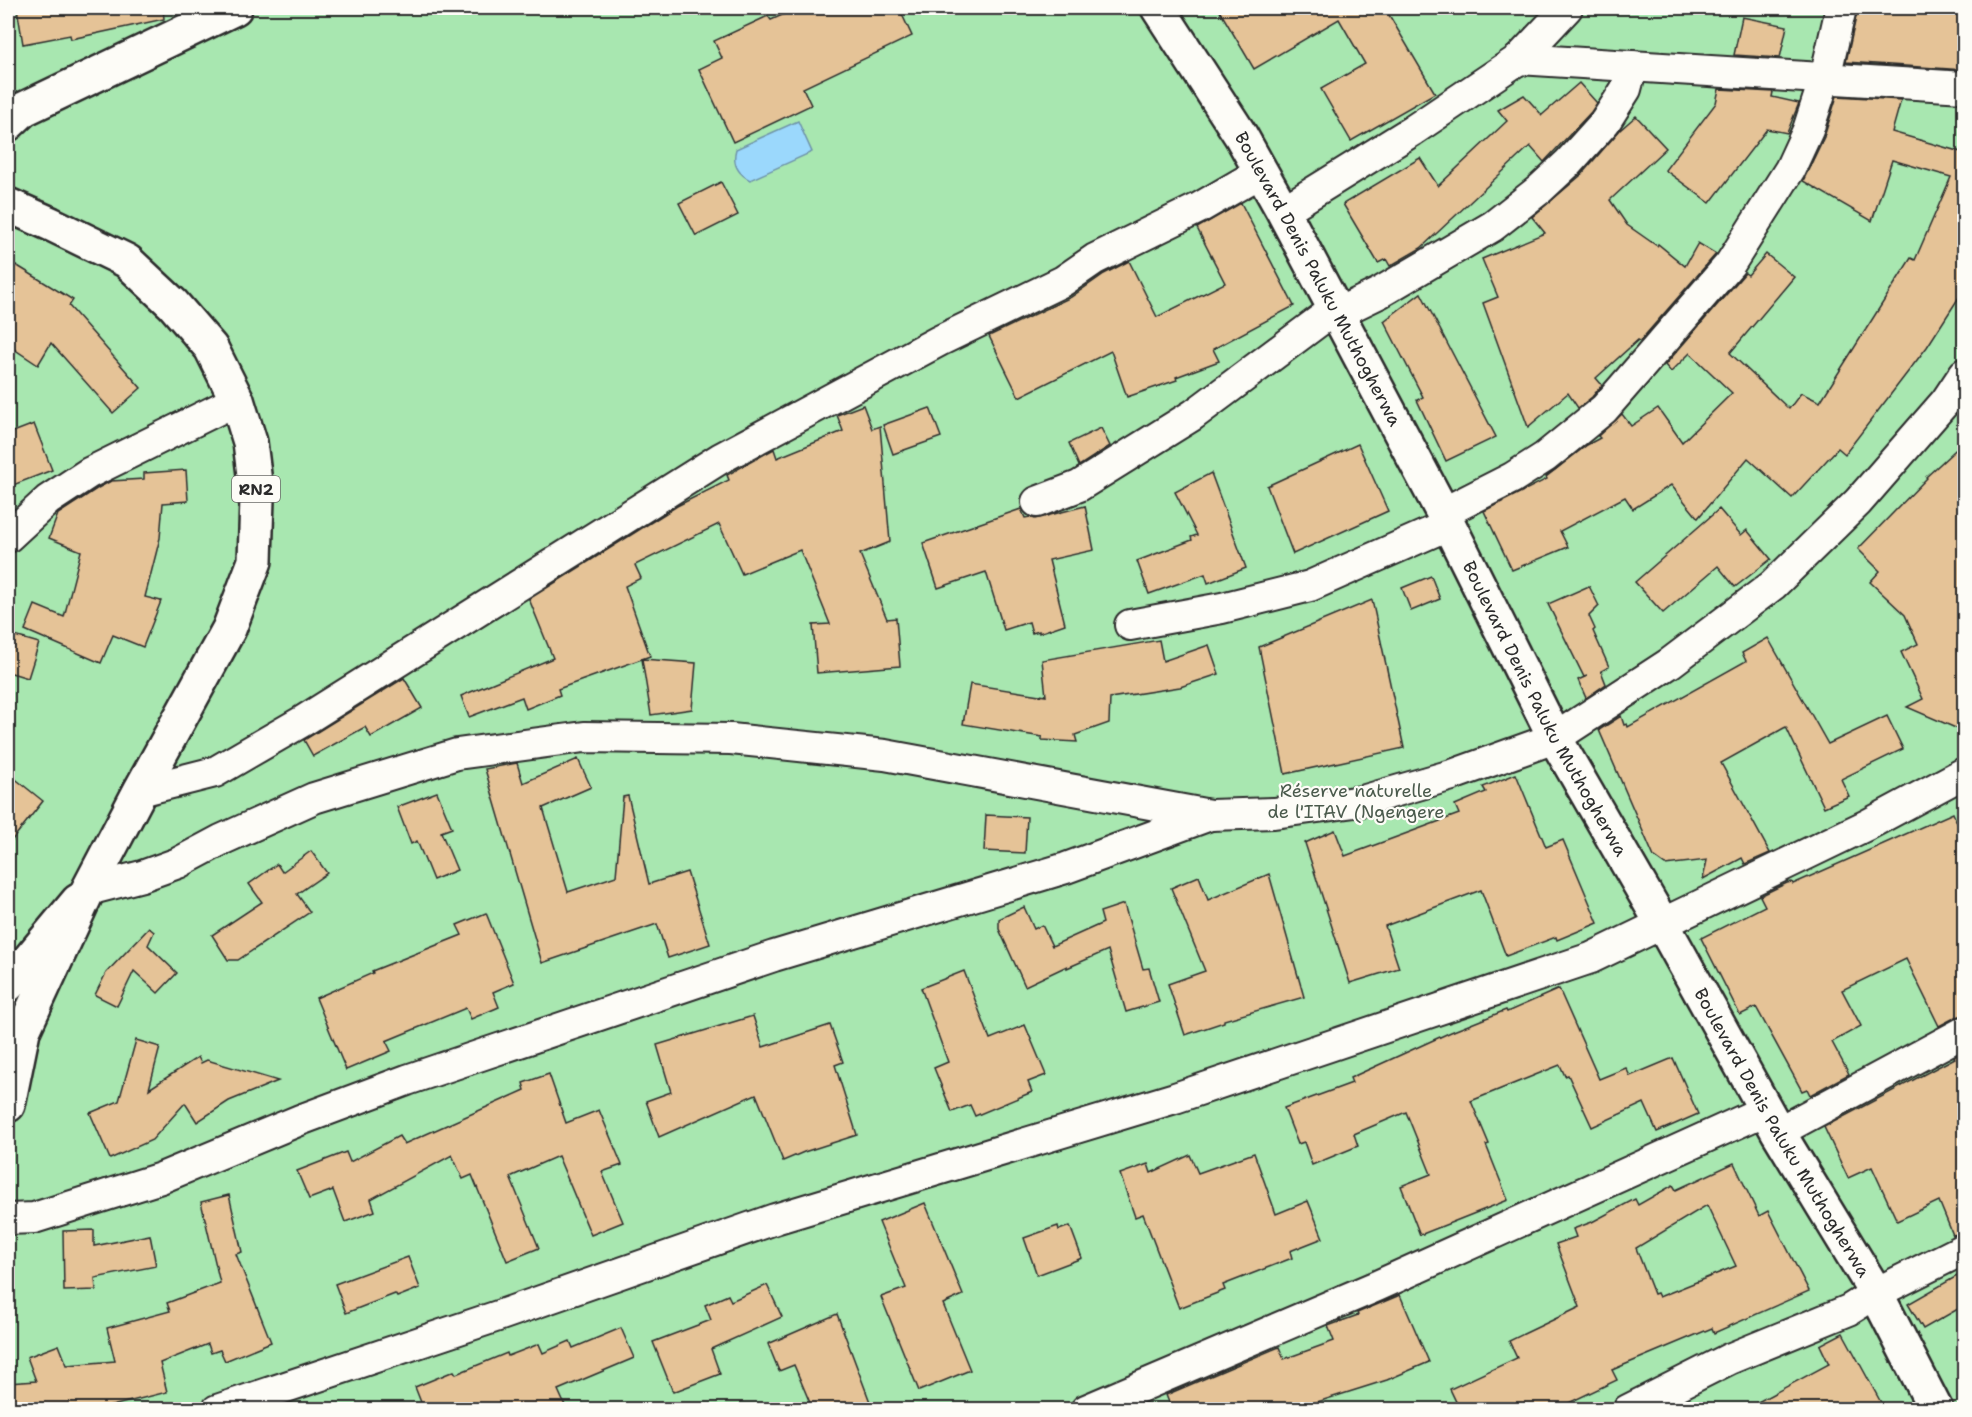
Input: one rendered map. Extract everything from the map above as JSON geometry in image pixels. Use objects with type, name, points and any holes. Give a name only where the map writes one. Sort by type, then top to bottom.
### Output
[{"type":"main road","points":[[8,124],[24,109],[235,8]]},
{"type":"main road","name":"Boulevard Denis Paluku Muthogherwa","points":[[1158,8],[1241,136],[1261,172],[1446,519],[1555,738],[1663,924],[1772,1121],[1876,1293],[1936,1410]]},
{"type":"main road","name":"RN2","points":[[8,205],[127,261],[173,304],[211,348],[237,400],[250,442],[258,499],[255,561],[229,629],[88,890],[23,1031],[8,1105]]},
{"type":"main road","points":[[8,985],[88,890]]},
{"type":"street","points":[[1283,212],[1412,131],[1519,59],[1567,8]]},
{"type":"street","points":[[1130,625],[1222,608],[1310,586],[1446,519],[1545,457],[1604,409],[1730,264],[1790,169],[1808,130],[1826,78],[1841,8]]},
{"type":"street","points":[[1519,59],[1965,87]]},
{"type":"street","points":[[1036,502],[1079,486],[1194,415],[1337,311],[1379,293],[1493,226],[1540,189],[1568,163],[1605,122],[1626,89],[1632,66]]},
{"type":"street","points":[[140,791],[214,772],[303,721],[721,458],[939,341],[1063,281],[1095,259],[1199,208],[1261,172]]},
{"type":"street","points":[[88,890],[142,876],[178,863],[221,840],[315,798],[358,784],[457,754],[584,737],[731,740],[885,754],[1210,815],[1274,813],[1362,801],[1452,775],[1555,738],[1670,663],[1773,585],[1858,502],[1946,401],[1965,374]]},
{"type":"street","points":[[8,537],[48,500],[89,473],[237,400]]},
{"type":"street","points":[[217,1410],[775,1220],[1175,1098],[1591,958],[1869,824],[1965,773]]},
{"type":"street","points":[[8,1219],[34,1218],[161,1178],[300,1120],[408,1080],[774,956],[1066,868],[1210,815]]},
{"type":"street","points":[[1086,1410],[1772,1121],[1965,1032]]},
{"type":"street","points":[[1628,1410],[1730,1359],[1849,1310],[1876,1293],[1965,1249]]},
{"type":"green space","name":"Réserve naturelle de l'ITAV (Ngengere","points":[[8,8],[1964,8],[1964,1409],[8,1409]]},
{"type":"water","points":[[798,121],[812,152],[750,180],[742,174],[735,163],[736,149]]},
{"type":"building","points":[[17,8],[163,8],[164,19],[71,39],[70,35],[23,44]]},
{"type":"building","points":[[798,8],[899,8],[912,36],[803,88],[811,105],[733,142],[699,69],[722,58],[714,41],[768,16],[771,20]]},
{"type":"building","points":[[1218,8],[1385,8],[1435,93],[1351,141],[1321,89],[1365,64],[1339,19],[1254,69]]},
{"type":"building","points":[[1858,8],[1963,8],[1965,70],[1846,62]]},
{"type":"building","points":[[1742,17],[1787,26],[1780,58],[1734,55]]},
{"type":"building","points":[[1579,83],[1597,103],[1544,162],[1530,146],[1421,248],[1390,266],[1386,259],[1378,263],[1343,204],[1420,158],[1438,186],[1507,121],[1498,110],[1524,95],[1542,115]]},
{"type":"building","points":[[1719,89],[1773,92],[1772,97],[1799,103],[1787,133],[1767,129],[1710,203],[1665,170],[1716,103]]},
{"type":"building","points":[[1837,96],[1901,100],[1892,132],[1961,152],[1965,144],[1965,288],[1927,347],[1845,454],[1838,448],[1792,498],[1748,458],[1698,518],[1671,485],[1633,509],[1625,497],[1560,531],[1568,547],[1512,570],[1484,511],[1547,479],[1546,477],[1587,445],[1600,438],[1598,436],[1622,414],[1631,426],[1658,408],[1682,442],[1732,393],[1690,353],[1671,372],[1665,365],[1745,273],[1748,275],[1766,254],[1794,277],[1730,353],[1789,409],[1801,393],[1820,402],[1911,258],[1915,260],[1951,177],[1892,160],[1872,221],[1803,181],[1824,137]]},
{"type":"building","points":[[1636,116],[1666,148],[1610,200],[1627,225],[1657,246],[1658,244],[1685,266],[1698,243],[1716,254],[1640,341],[1638,340],[1596,378],[1602,385],[1592,397],[1578,408],[1568,393],[1528,427],[1483,303],[1498,297],[1482,259],[1545,233],[1532,217],[1580,176],[1620,130]]},
{"type":"building","points":[[721,182],[738,215],[696,236],[679,203]]},
{"type":"building","points":[[1241,203],[1294,306],[1213,349],[1219,361],[1176,377],[1177,380],[1127,397],[1111,351],[1019,397],[989,336],[1071,297],[1104,274],[1129,261],[1157,317],[1225,283],[1197,228]]},
{"type":"building","points":[[16,265],[73,300],[69,306],[141,388],[113,413],[51,343],[38,365],[8,345],[8,280]]},
{"type":"building","points":[[1421,293],[1496,437],[1446,461],[1417,400],[1423,397],[1384,321]]},
{"type":"building","points":[[863,405],[872,429],[880,426],[890,542],[860,554],[887,619],[896,618],[900,666],[817,673],[813,625],[830,624],[800,550],[742,574],[719,524],[635,565],[641,578],[625,586],[650,656],[558,689],[560,695],[526,709],[522,697],[469,717],[461,696],[553,658],[529,599],[677,506],[729,480],[727,475],[774,449],[777,458],[843,431],[837,415]]},
{"type":"building","points":[[930,408],[941,437],[893,454],[883,425]]},
{"type":"building","points":[[34,424],[52,470],[8,487],[8,434]]},
{"type":"building","points":[[1101,428],[1110,446],[1079,466],[1069,443]]},
{"type":"building","points":[[1965,441],[1965,732],[1907,707],[1923,699],[1901,652],[1918,644],[1905,615],[1870,582],[1880,571],[1858,549],[1926,477]]},
{"type":"building","points":[[1358,444],[1388,511],[1293,554],[1267,486]]},
{"type":"building","points":[[186,470],[188,501],[163,503],[160,538],[145,597],[161,601],[143,647],[113,635],[101,663],[25,630],[35,605],[64,617],[81,551],[49,538],[58,514],[111,481],[144,479],[144,473]]},
{"type":"building","points":[[1211,473],[1246,568],[1208,583],[1205,574],[1149,594],[1137,561],[1192,540],[1191,537],[1197,535],[1175,492]]},
{"type":"building","points":[[1085,506],[1094,550],[1049,560],[1065,624],[1039,633],[1039,631],[1032,633],[1029,622],[1004,630],[986,572],[938,588],[923,543],[1021,509],[1025,518],[1035,519]]},
{"type":"building","points":[[1719,509],[1741,535],[1747,530],[1771,559],[1735,587],[1718,566],[1663,613],[1635,582]]},
{"type":"building","points":[[1431,576],[1440,599],[1411,611],[1402,588]]},
{"type":"building","points":[[1589,586],[1599,606],[1589,616],[1609,667],[1601,671],[1606,684],[1586,698],[1578,680],[1587,676],[1584,677],[1548,604]]},
{"type":"building","points":[[1372,600],[1404,748],[1285,774],[1259,647]]},
{"type":"building","points":[[8,634],[39,643],[28,678],[8,672]]},
{"type":"building","points":[[1768,638],[1828,744],[1887,716],[1903,749],[1841,779],[1849,796],[1824,807],[1786,727],[1721,763],[1770,853],[1745,864],[1742,858],[1703,879],[1707,860],[1665,865],[1654,857],[1599,730],[1621,716],[1624,725],[1627,724],[1628,727],[1746,661],[1742,653]]},
{"type":"building","points":[[1159,640],[1163,661],[1209,645],[1219,674],[1180,687],[1110,698],[1109,723],[1075,735],[1077,742],[1042,740],[1042,737],[963,724],[970,684],[1046,696],[1042,660]]},
{"type":"building","points":[[642,659],[696,663],[692,709],[651,715]]},
{"type":"building","points":[[404,678],[422,708],[371,737],[365,727],[313,756],[304,740]]},
{"type":"building","points":[[578,759],[591,787],[543,808],[568,892],[616,876],[623,797],[628,796],[649,884],[687,872],[710,944],[668,958],[657,924],[542,963],[485,769],[517,763],[523,783]]},
{"type":"building","points":[[8,773],[43,801],[8,845]]},
{"type":"building","points":[[1516,774],[1546,847],[1563,840],[1598,923],[1557,940],[1556,937],[1506,956],[1481,890],[1385,926],[1399,968],[1350,983],[1305,843],[1335,830],[1345,856],[1459,814],[1455,805],[1486,792],[1483,787]]},
{"type":"building","points":[[437,792],[452,828],[441,832],[457,870],[433,880],[417,841],[411,844],[397,807]]},
{"type":"building","points":[[1953,813],[1965,841],[1965,1015],[1939,1026],[1906,959],[1842,990],[1861,1026],[1832,1042],[1849,1074],[1810,1095],[1807,1089],[1802,1091],[1756,1007],[1740,1015],[1701,938],[1765,906],[1760,896],[1787,883],[1792,882],[1793,884]]},
{"type":"building","points":[[986,815],[1027,817],[1025,853],[984,851]]},
{"type":"building","points":[[311,851],[327,873],[297,894],[310,912],[238,960],[228,960],[212,935],[262,902],[249,884],[277,864],[282,872]]},
{"type":"building","points":[[1269,874],[1304,997],[1224,1020],[1224,1022],[1185,1035],[1168,984],[1205,971],[1171,888],[1199,876],[1208,900]]},
{"type":"building","points":[[1124,904],[1143,969],[1149,968],[1159,1002],[1126,1012],[1108,950],[1025,986],[999,929],[999,919],[1024,907],[1034,929],[1042,925],[1052,946],[1103,923],[1100,912]]},
{"type":"building","points":[[486,913],[514,983],[493,992],[499,1007],[471,1019],[466,1008],[386,1041],[391,1051],[346,1070],[316,998],[373,973],[372,971],[462,935],[457,925]]},
{"type":"building","points":[[149,928],[154,932],[148,945],[177,973],[158,993],[134,971],[117,1006],[95,995],[106,973]]},
{"type":"building","points":[[964,971],[990,1039],[1025,1025],[1046,1075],[1028,1082],[1032,1092],[975,1116],[970,1105],[952,1112],[934,1068],[948,1062],[921,988]]},
{"type":"building","points":[[1559,989],[1599,1079],[1626,1068],[1630,1076],[1673,1058],[1698,1114],[1657,1132],[1644,1103],[1592,1127],[1568,1075],[1565,1076],[1560,1065],[1471,1101],[1489,1144],[1486,1145],[1508,1200],[1420,1235],[1401,1186],[1431,1174],[1406,1112],[1354,1134],[1358,1146],[1312,1165],[1304,1142],[1298,1144],[1284,1108],[1352,1083],[1350,1078],[1451,1032],[1506,1010],[1507,1012]]},
{"type":"building","points":[[753,1016],[763,1047],[830,1025],[843,1062],[835,1065],[857,1135],[783,1161],[756,1094],[659,1137],[646,1101],[671,1092],[657,1045]]},
{"type":"building","points":[[136,1040],[160,1047],[149,1089],[198,1057],[201,1063],[207,1060],[278,1081],[229,1101],[197,1122],[185,1103],[152,1140],[110,1159],[90,1113],[119,1101]]},
{"type":"building","points":[[1965,1051],[1965,1232],[1953,1235],[1939,1201],[1897,1221],[1872,1167],[1848,1178],[1824,1127]]},
{"type":"building","points":[[549,1074],[566,1123],[599,1110],[622,1165],[602,1172],[623,1222],[591,1235],[558,1156],[510,1177],[539,1248],[507,1261],[472,1175],[463,1179],[452,1155],[371,1199],[375,1211],[345,1222],[333,1190],[309,1199],[297,1171],[346,1152],[350,1162],[399,1136],[404,1144],[525,1090],[523,1083]]},
{"type":"building","points":[[1254,1153],[1276,1214],[1308,1201],[1323,1238],[1290,1251],[1292,1258],[1223,1285],[1225,1290],[1179,1308],[1143,1214],[1135,1217],[1120,1174],[1148,1164],[1151,1173],[1190,1155],[1198,1173]]},
{"type":"building","points":[[1734,1163],[1759,1216],[1768,1211],[1809,1291],[1714,1333],[1712,1328],[1612,1370],[1617,1380],[1554,1410],[1460,1410],[1450,1389],[1517,1358],[1509,1341],[1580,1307],[1556,1244],[1576,1237],[1573,1229],[1592,1222],[1635,1199],[1638,1205],[1673,1185],[1676,1190]],"holes":[[[1707,1205],[1736,1266],[1659,1297],[1657,1293],[1654,1294],[1636,1248]]]},
{"type":"building","points":[[229,1195],[242,1252],[236,1254],[271,1342],[225,1361],[220,1350],[211,1353],[208,1344],[160,1363],[167,1392],[96,1410],[9,1410],[8,1383],[36,1381],[27,1357],[59,1345],[67,1365],[115,1361],[107,1328],[170,1311],[167,1303],[220,1283],[201,1202]]},
{"type":"building","points":[[925,1203],[963,1295],[943,1304],[970,1370],[919,1391],[881,1297],[906,1288],[879,1222]]},
{"type":"building","points":[[1058,1226],[1059,1230],[1070,1226],[1082,1258],[1037,1275],[1024,1238]]},
{"type":"building","points":[[94,1230],[94,1246],[150,1235],[156,1266],[95,1278],[96,1290],[64,1291],[63,1231]]},
{"type":"building","points":[[408,1257],[420,1288],[397,1297],[395,1294],[346,1313],[335,1284]]},
{"type":"building","points":[[1957,1276],[1965,1289],[1965,1305],[1923,1329],[1908,1304]]},
{"type":"building","points":[[767,1285],[782,1317],[711,1349],[720,1374],[673,1392],[653,1342],[711,1320],[705,1305],[728,1295],[731,1301]]},
{"type":"building","points":[[1400,1295],[1429,1362],[1387,1380],[1292,1410],[1172,1410],[1166,1395],[1279,1347],[1284,1359],[1334,1341],[1328,1326]]},
{"type":"building","points":[[837,1314],[873,1410],[813,1410],[794,1365],[779,1371],[768,1344]]},
{"type":"building","points":[[621,1328],[634,1358],[558,1390],[567,1410],[424,1410],[415,1387],[454,1371],[456,1374],[507,1353],[508,1356],[539,1344],[543,1353],[570,1341],[573,1348]]},
{"type":"building","points":[[1843,1333],[1885,1410],[1743,1410],[1829,1364],[1820,1345]]}]
